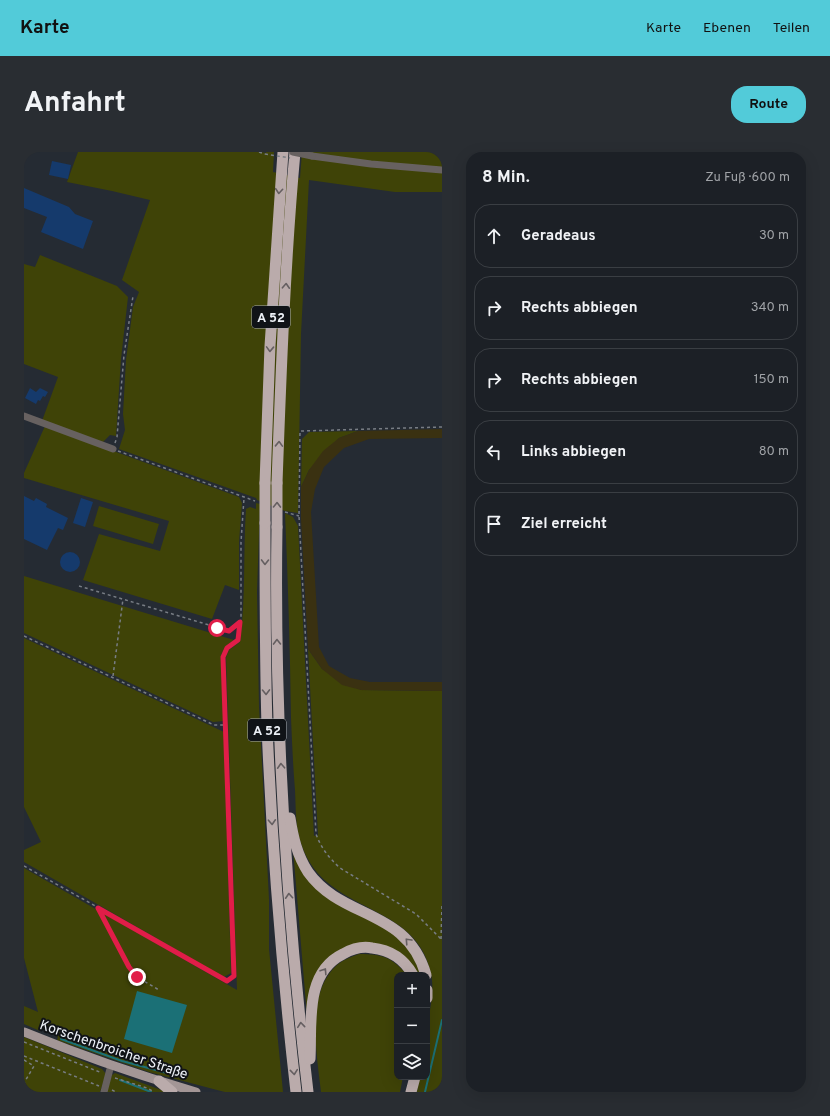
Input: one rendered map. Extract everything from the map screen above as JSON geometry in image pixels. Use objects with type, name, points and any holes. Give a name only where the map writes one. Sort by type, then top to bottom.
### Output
[{"type":"highway","name":"A 52","points":[[283,152],[270,346],[265,483],[265,606],[267,711],[273,845],[286,998],[296,1091]]},
{"type":"highway","name":"A 52","points":[[294,152],[283,336],[277,527],[277,646],[283,796],[292,934],[308,1092]]},
{"type":"highway","points":[[283,796],[300,857],[309,872],[330,894],[384,922],[401,933],[413,946],[421,960],[425,972]]},
{"type":"highway","points":[[308,1092],[311,1051],[310,1021],[313,999],[318,982],[326,968],[337,957],[351,950],[366,947],[383,949],[396,955],[408,966],[411,972]]},
{"type":"highway","points":[[404,1092],[411,1080]]},
{"type":"highway","points":[[411,1092],[412,1080]]},
{"type":"highway","points":[[412,1080],[414,1092]]},
{"type":"highway","points":[[159,1081],[172,1092]]},
{"type":"main road","name":"Korschenbroicher Straße","points":[[24,1032],[111,1065],[196,1092]]},
{"type":"street","points":[[294,152],[371,164],[442,170]]},
{"type":"street","points":[[24,416],[113,449]]},
{"type":"street","points":[[104,1090],[111,1065]]},
{"type":"path","points":[[258,152],[265,154]]},
{"type":"path","points":[[133,296],[124,355],[117,437],[113,449],[255,501]]},
{"type":"path","points":[[441,939],[416,914],[340,868],[330,859],[318,840],[298,516],[300,430],[442,427]]},
{"type":"path","points":[[24,866],[227,981],[234,976],[223,657],[227,648],[238,640],[240,622],[241,542],[244,498]]},
{"type":"path","points":[[285,512],[298,516]]},
{"type":"path","points":[[79,586],[229,631],[240,622]]},
{"type":"path","points":[[113,677],[124,599]]},
{"type":"path","points":[[24,636],[214,725],[226,725]]},
{"type":"path","points":[[441,939],[442,905]]},
{"type":"path","points":[[98,908],[129,967],[137,977],[159,990]]},
{"type":"path","points":[[24,1042],[108,1076],[140,1085],[154,1092]]},
{"type":"path","points":[[24,1056],[104,1090]]},
{"type":"path","points":[[24,1064],[25,1060],[34,1066],[24,1083]]},
{"type":"shaded area","points":[[78,152],[274,152],[273,172],[300,178],[302,152],[442,152],[442,192],[395,192],[309,180],[301,334],[298,513],[285,511],[257,500],[256,498],[119,449],[125,430],[123,414],[126,360],[133,307],[139,292],[122,280],[150,200],[67,182]]},
{"type":"shaded area","points":[[40,255],[117,286],[128,297],[121,359],[116,436],[110,435],[102,443],[42,421],[58,377],[24,364],[24,264],[35,267]]},
{"type":"shaded area","points":[[45,426],[239,497],[242,503],[239,542],[239,590],[225,585],[212,619],[83,580],[99,534],[160,551],[169,521],[24,478],[24,473]]},
{"type":"shaded area","points":[[358,431],[339,438],[309,470],[301,487],[302,439],[309,432]]},
{"type":"shaded area","points":[[256,503],[260,504],[257,592],[259,707],[269,899],[269,949],[283,1092],[225,1092],[149,1072],[57,1040],[58,1037],[43,1029],[40,1031],[24,1024],[24,1006],[38,1012],[24,958],[24,868],[237,990],[226,657],[229,650],[240,642],[243,609],[246,509],[250,507],[256,509]]},
{"type":"shaded area","points":[[99,506],[159,524],[153,544],[93,526]]},
{"type":"shaded area","points":[[285,513],[293,517],[298,526],[314,836],[318,835],[308,649],[322,669],[361,690],[442,691],[442,1092],[417,1092],[419,1080],[430,1080],[430,1009],[432,981],[422,950],[408,933],[390,920],[330,885],[314,868],[302,846],[296,818],[291,718]]},
{"type":"shaded area","points":[[24,576],[234,640],[225,647],[221,655],[224,721],[213,722],[24,633]]},
{"type":"shaded area","points":[[24,638],[224,732],[231,973],[224,977],[24,862],[24,850],[41,842],[24,807]]},
{"type":"shaded area","points":[[293,849],[307,873],[381,924],[411,947],[422,972],[414,972],[386,947],[335,955],[307,1016]]},
{"type":"shaded area","points":[[359,954],[380,956],[391,960],[404,972],[394,972],[394,1080],[402,1080],[400,1092],[321,1092],[316,1043],[317,1008],[320,991],[327,977],[337,965],[344,960]]},
{"type":"shaded area","points":[[24,1037],[102,1069],[106,1074],[100,1092],[24,1092]]},
{"type":"shaded area","points":[[115,1073],[165,1092],[106,1092],[112,1075]]},
{"type":"sand","points":[[442,429],[442,438],[369,439],[344,448],[324,467],[315,489],[311,512],[319,647],[329,666],[350,678],[370,682],[442,682],[442,691],[361,690],[342,685],[322,669],[308,649],[301,519],[301,487],[309,470],[323,451],[339,438],[358,431]]},
{"type":"water","points":[[137,991],[187,1005],[172,1053],[124,1039]]},
{"type":"building","points":[[52,161],[71,165],[68,179],[49,175]]},
{"type":"building","points":[[24,188],[69,207],[75,214],[93,221],[83,249],[41,232],[47,217],[24,208]]},
{"type":"building","points":[[30,388],[36,392],[40,388],[48,392],[40,401],[38,400],[36,404],[25,398]]},
{"type":"building","points":[[24,496],[34,501],[36,498],[47,504],[46,507],[68,518],[63,530],[58,528],[47,550],[24,539]]},
{"type":"building","points":[[81,498],[93,502],[85,527],[73,523]]},
{"type":"building","points":[[70,552],[77,555],[80,562],[77,569],[70,572],[63,569],[60,562],[63,555]]},
{"type":"waterway","points":[[425,1092],[442,1020]]},
{"type":"waterway","points":[[61,1039],[122,1061],[167,1073]]},
{"type":"waterway","points":[[120,1080],[151,1092]]},
{"type":"route","points":[[137,977],[129,967],[98,908],[227,981],[234,976],[223,657],[227,648],[238,640],[240,622],[229,631],[217,628]]}]
